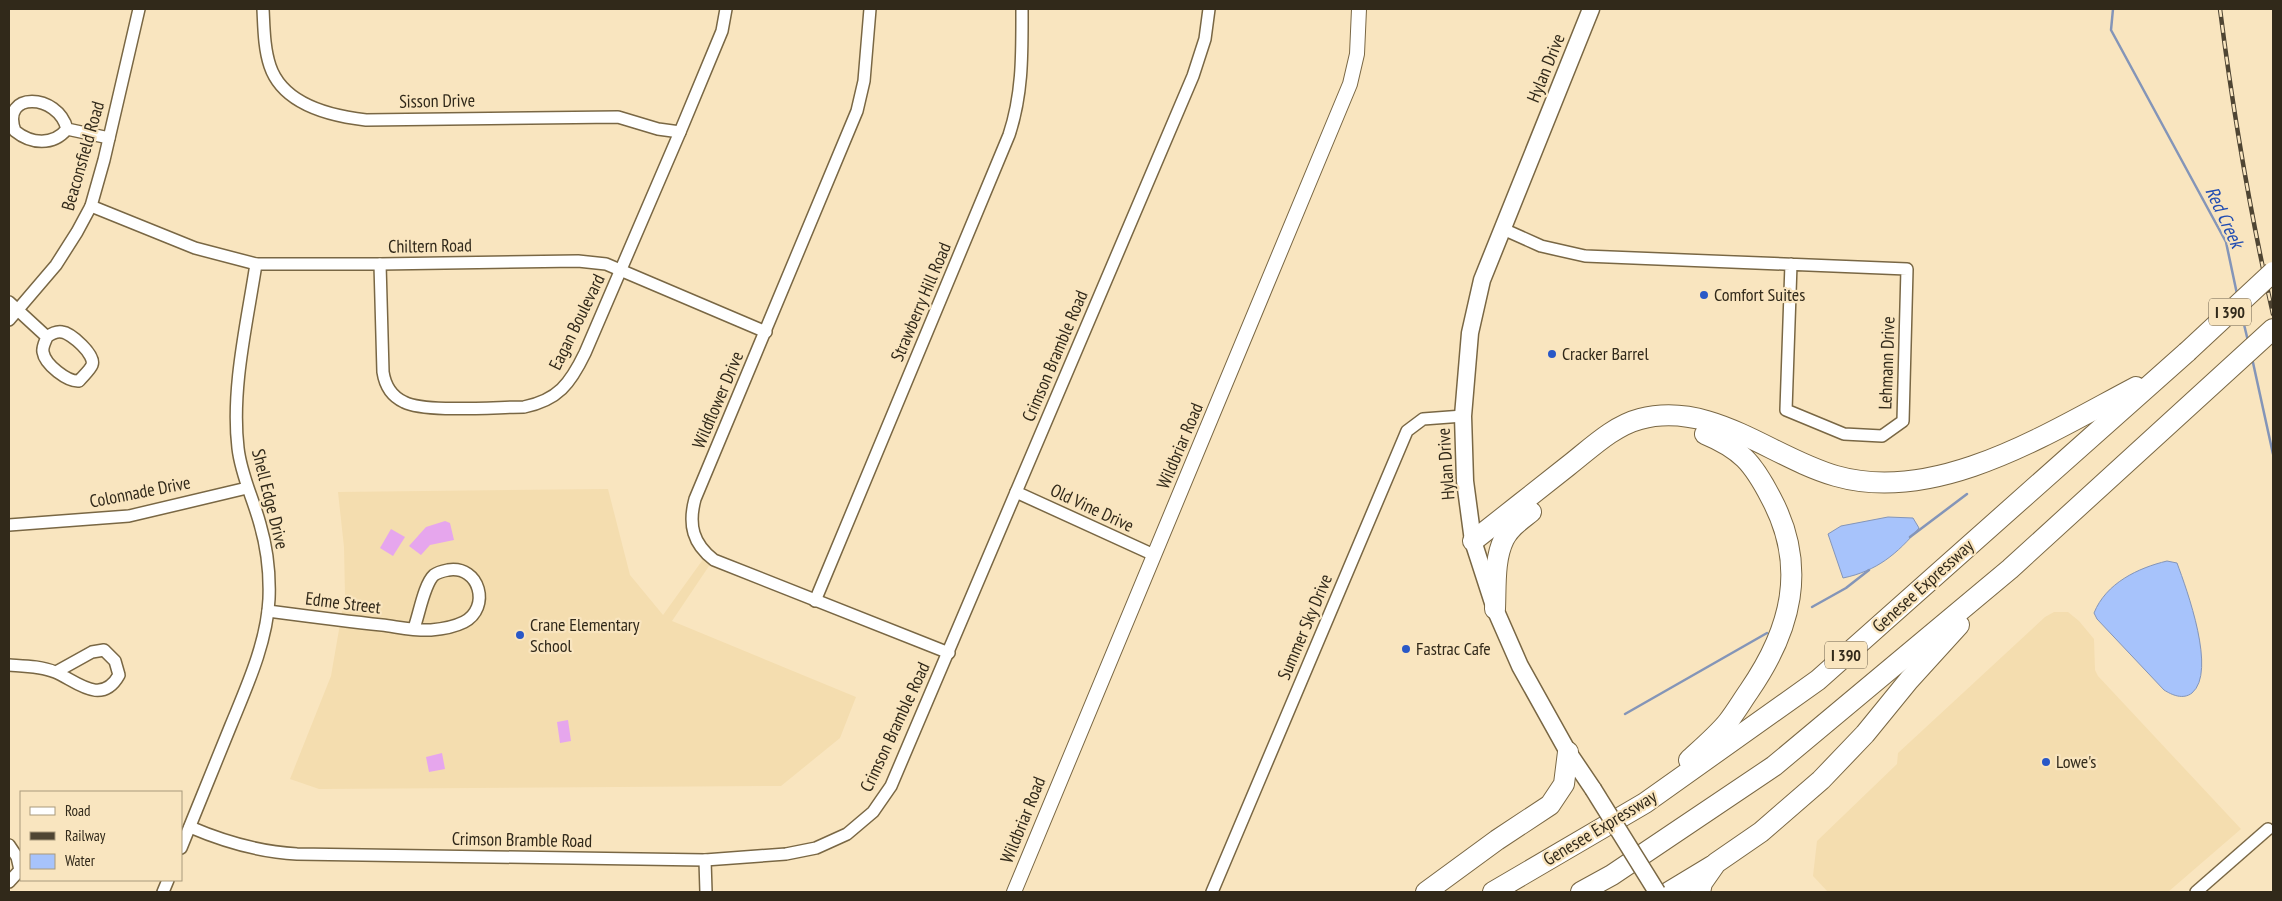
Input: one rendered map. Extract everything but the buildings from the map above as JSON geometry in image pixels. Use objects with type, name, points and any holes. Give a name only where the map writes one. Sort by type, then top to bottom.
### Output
[{"type":"highway","name":"Genesee Expressway","points":[[1492,892],[1645,804],[1818,680],[2187,352],[2273,272]]},
{"type":"highway","name":"I 390","points":[[1581,892],[1612,875],[1774,766],[2010,569],[2273,329]]},
{"type":"highway","points":[[1473,541],[1610,434],[1640,419],[1693,417],[1720,425],[1802,463],[1836,476],[1876,483],[1922,479],[1971,467],[2033,442],[2164,372]]},
{"type":"highway","points":[[1495,609],[1498,562],[1504,540],[1513,527],[1614,444],[1641,432],[1667,428],[1698,431],[1727,443],[1747,459],[1779,513],[1788,541],[1791,572],[1790,601],[1783,629],[1766,666],[1728,722],[1645,804]]},
{"type":"highway","points":[[1669,892],[1761,832],[1821,780],[1865,734],[1909,680],[2010,569]]},
{"type":"highway","points":[[1426,892],[1497,840],[1550,805],[1564,784],[1568,752]]},
{"type":"highway","points":[[1700,892],[1702,883],[1716,863]]},
{"type":"main road","name":"Hylan Drive","points":[[1591,9],[1482,280],[1470,333],[1463,416],[1465,481],[1473,541],[1495,609],[1520,666],[1568,752],[1658,892]]},
{"type":"street","name":"Beaconsfield Road","points":[[9,320],[13,306],[56,265],[91,206],[139,9]]},
{"type":"street","name":"Sisson Drive","points":[[263,9],[266,52],[271,69],[281,85],[294,97],[310,107],[328,114],[366,120],[618,117],[658,129],[680,132]]},
{"type":"street","name":"Eagan Boulevard","points":[[380,264],[384,380],[387,387],[397,398],[422,408],[524,407],[538,404],[553,397],[576,373],[722,31],[726,9]]},
{"type":"street","name":"Wildflower Drive","points":[[870,9],[864,82],[857,111],[695,500],[692,510],[692,532],[699,547],[714,560],[949,653]]},
{"type":"street","name":"Strawberry Hill Road","points":[[815,601],[1009,135],[1015,115],[1022,74],[1022,9]]},
{"type":"street","name":"Crimson Bramble Road","points":[[190,827],[232,844],[269,852],[297,854],[705,860],[800,852],[832,842],[860,825],[882,801],[891,786],[949,653],[1194,76],[1205,39],[1209,9]]},
{"type":"street","name":"Wildbriar Road","points":[[1014,892],[1350,84],[1357,54],[1358,9]]},
{"type":"street","points":[[25,102],[50,106],[61,115],[67,129],[58,138],[51,141],[45,142],[26,138],[15,131],[12,113],[15,107],[25,102]]},
{"type":"street","points":[[67,129],[109,138]]},
{"type":"street","name":"Chiltern Road","points":[[91,206],[194,248],[256,264],[578,261],[606,264],[766,332]]},
{"type":"street","name":"Lehmann Drive","points":[[1503,230],[1541,246],[1585,256],[1791,264],[1907,269],[1903,421],[1882,436],[1844,434],[1786,410],[1791,264]]},
{"type":"street","name":"Shell Edge Drive","points":[[182,846],[243,694],[263,634],[268,611],[269,577],[267,555],[260,522],[247,488],[238,447],[237,401],[256,264]]},
{"type":"street","points":[[13,306],[47,337]]},
{"type":"street","points":[[55,332],[69,335],[90,354],[92,366],[79,381],[67,379],[46,359],[44,344],[47,337],[55,332]]},
{"type":"street","name":"Summer Sky Drive","points":[[1212,892],[1408,431],[1422,419],[1463,416]]},
{"type":"street","name":"Colonnade Drive","points":[[9,525],[129,516],[247,488]]},
{"type":"street","name":"Old Vine Drive","points":[[1016,492],[1154,555]]},
{"type":"street","name":"Edme Street","points":[[268,611],[430,630],[456,626],[470,619],[479,607],[480,592],[475,579],[463,570],[441,572],[434,576],[428,583],[414,628]]},
{"type":"street","points":[[9,665],[28,666],[56,672],[65,679],[93,690],[108,687],[118,674],[115,662],[104,650],[92,652],[56,672]]},
{"type":"street","points":[[2196,892],[2268,829]]},
{"type":"street","points":[[9,845],[17,857],[20,870],[9,882]]},
{"type":"street","points":[[705,860],[706,892]]},
{"type":"shaded area","points":[[608,489],[630,575],[663,615],[704,558],[711,563],[672,621],[856,697],[840,738],[781,786],[319,789],[290,779],[331,676],[345,595],[344,547],[338,492]]},
{"type":"shaded area","points":[[445,521],[450,523],[454,540],[430,545],[421,555],[409,546],[426,527]]},
{"type":"shaded area","points":[[391,529],[405,537],[393,556],[380,548]]},
{"type":"shaded area","points":[[2054,612],[2068,612],[2079,621],[2094,639],[2095,670],[2098,676],[2241,829],[2168,892],[1828,892],[1813,876],[1817,841],[1897,764],[1898,753],[2045,617]]},
{"type":"shaded area","points":[[568,720],[571,741],[560,743],[557,722]]},
{"type":"shaded area","points":[[442,753],[445,769],[429,772],[426,757]]},
{"type":"water","points":[[1888,517],[1913,518],[1919,528],[1903,546],[1876,566],[1843,578],[1828,534],[1841,526]]},
{"type":"water","points":[[2167,561],[2177,563],[2193,610],[2201,650],[2202,668],[2199,682],[2192,693],[2185,696],[2174,695],[2164,690],[2097,619],[2094,613],[2106,593],[2124,578],[2145,568]]},
{"type":"waterway","name":"Red Creek","points":[[2113,9],[2111,30],[2226,242],[2237,294]]},
{"type":"waterway","name":"Red Creek","points":[[2241,312],[2248,341]]},
{"type":"waterway","name":"Red Creek","points":[[2252,358],[2273,454]]},
{"type":"waterway","points":[[1910,537],[1967,494]]},
{"type":"waterway","points":[[1812,607],[1846,588],[1869,570]]},
{"type":"waterway","points":[[1625,714],[1767,633]]},
{"type":"railway","points":[[2220,9],[2243,162],[2273,314]]},
{"type":"place","name":"Comfort Suites","points":[[1704,295]]},
{"type":"place","name":"Cracker Barrel","points":[[1552,354]]},
{"type":"place","name":"Crane Elementary School","points":[[520,635]]},
{"type":"place","name":"Fastrac Cafe","points":[[1406,649]]},
{"type":"place","name":"Lowe's","points":[[2046,762]]}]
